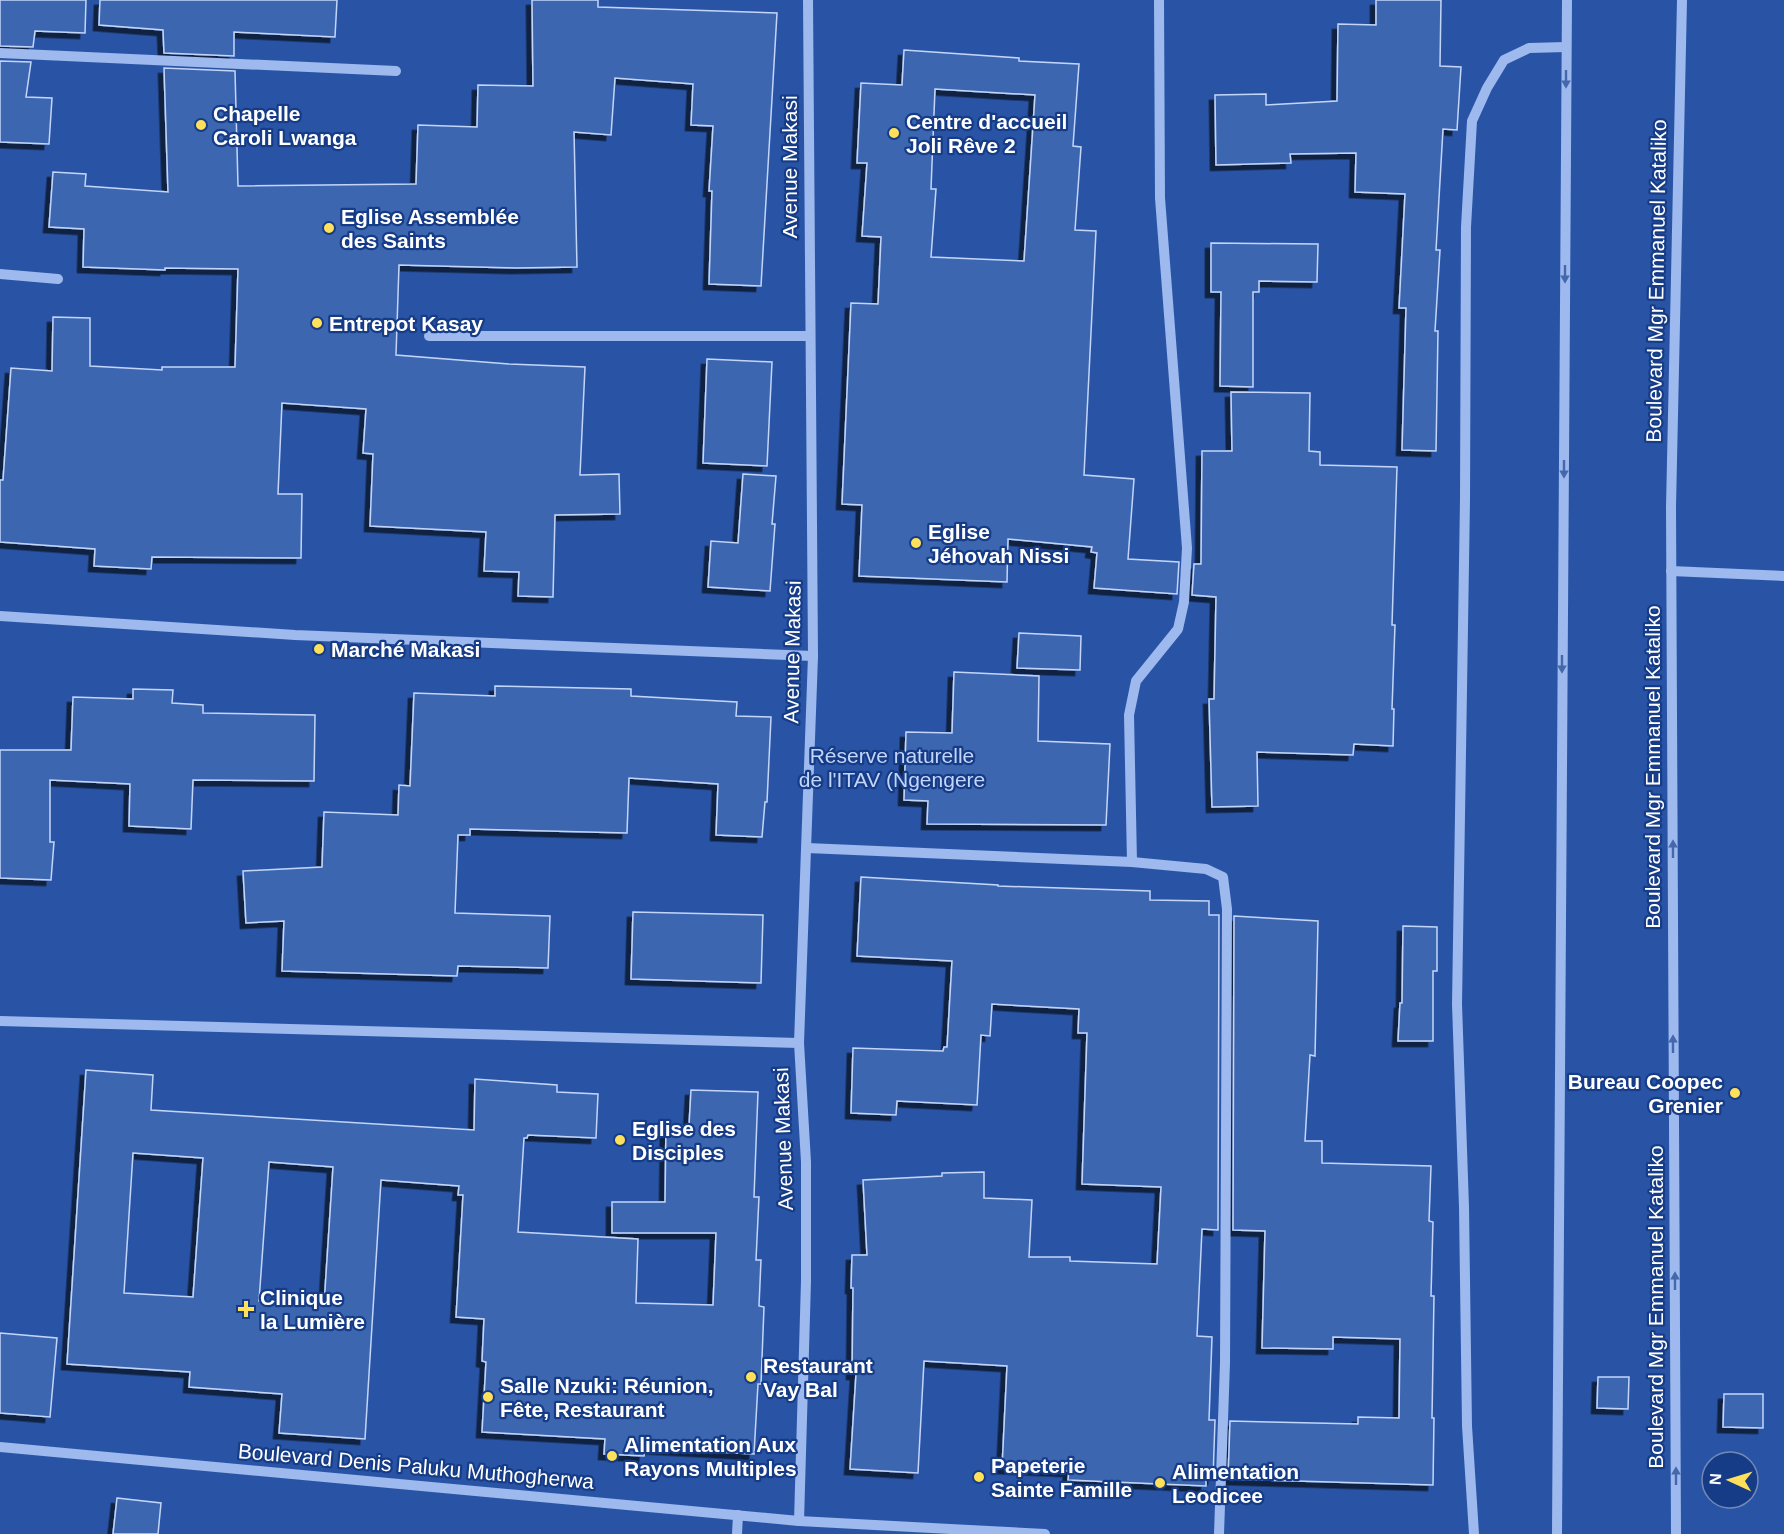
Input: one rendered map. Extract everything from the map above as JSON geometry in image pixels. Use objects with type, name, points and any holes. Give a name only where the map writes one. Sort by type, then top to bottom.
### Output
[{"type":"street","name":"Avenue Makasi","points":[[799,1521],[806,1257],[806,1162],[799,1043],[813,656],[808,0]]},
{"type":"street","points":[[1132,862],[1129,715],[1136,681],[1165,648],[1178,629],[1184,603],[1187,548],[1160,198],[1159,0]]},
{"type":"street","points":[[1557,1534],[1567,0]]},
{"type":"street","name":"Boulevard Mgr Emmanuel Kataliko","points":[[1676,1534],[1671,507],[1682,0]]},
{"type":"street","points":[[1474,1534],[1467,1426],[1464,1207],[1457,1004],[1465,500],[1466,227],[1472,121],[1487,88],[1504,60],[1529,48],[1566,47]]},
{"type":"street","points":[[0,53],[396,71]]},
{"type":"street","points":[[0,274],[58,279]]},
{"type":"street","points":[[429,336],[810,336]]},
{"type":"street","points":[[1671,571],[1784,576]]},
{"type":"street","points":[[0,616],[295,635],[813,656]]},
{"type":"street","points":[[807,848],[1132,862],[1206,869],[1223,877],[1227,909],[1225,1364],[1218,1534]]},
{"type":"street","points":[[0,1020],[799,1043]]},
{"type":"street","name":"Boulevard Denis Paluku Muthogherwa","points":[[0,1447],[799,1521],[1045,1534]]},
{"type":"street","points":[[737,1534],[738,1515]]},
{"type":"green space","name":"Réserve naturelle de l'ITAV (Ngengere","points":[[0,0],[1784,0],[1784,1534],[0,1534]]},
{"type":"building","points":[[0,0],[86,0],[85,33],[35,31],[33,47],[0,46]]},
{"type":"building","points":[[100,0],[337,0],[335,37],[234,32],[234,56],[164,53],[163,30],[99,25]]},
{"type":"building","points":[[532,0],[598,0],[598,7],[777,13],[761,286],[709,284],[712,191],[709,191],[713,126],[691,125],[693,84],[615,78],[611,135],[574,132],[577,267],[399,265],[396,355],[509,364],[585,367],[580,475],[619,474],[620,514],[555,515],[553,597],[518,596],[519,572],[484,571],[486,532],[370,526],[373,454],[363,453],[366,409],[282,403],[278,494],[302,494],[301,558],[152,557],[151,569],[94,566],[95,549],[0,542],[0,480],[3,480],[11,368],[52,371],[53,317],[90,318],[90,366],[162,370],[162,367],[235,367],[238,269],[165,268],[165,270],[83,267],[84,229],[49,227],[53,172],[86,174],[85,186],[168,192],[164,68],[235,71],[238,186],[416,184],[418,125],[477,127],[478,85],[533,86]]},
{"type":"building","points":[[1376,0],[1441,0],[1440,66],[1461,67],[1457,130],[1443,129],[1436,250],[1440,250],[1435,331],[1438,331],[1436,451],[1402,450],[1406,308],[1399,308],[1405,194],[1355,192],[1356,153],[1290,154],[1291,163],[1216,165],[1215,95],[1266,94],[1266,105],[1337,101],[1338,24],[1376,25]]},
{"type":"building","points":[[904,50],[1079,64],[1073,146],[1081,147],[1075,230],[1096,231],[1084,475],[1134,479],[1128,559],[1179,562],[1177,594],[1094,588],[1097,553],[1091,552],[1092,547],[1008,539],[1007,582],[859,576],[862,505],[842,504],[851,303],[878,304],[881,237],[862,236],[867,163],[857,163],[861,83],[902,85]],"holes":[[[935,89],[1035,95],[1024,261],[931,257],[936,189],[931,189]]]},
{"type":"building","points":[[0,61],[31,62],[26,97],[52,98],[49,144],[0,142]]},
{"type":"building","points":[[1211,243],[1318,244],[1317,282],[1259,281],[1259,292],[1253,292],[1253,387],[1220,386],[1221,292],[1211,292]]},
{"type":"building","points":[[707,359],[772,362],[767,466],[703,463]]},
{"type":"building","points":[[1231,392],[1310,393],[1309,451],[1320,452],[1320,465],[1397,467],[1392,625],[1395,625],[1393,746],[1354,744],[1353,755],[1257,752],[1258,806],[1212,807],[1209,699],[1214,699],[1216,597],[1192,595],[1194,564],[1201,564],[1202,451],[1232,451]]},
{"type":"building","points":[[743,474],[776,476],[770,591],[708,587],[711,541],[738,543]]},
{"type":"building","points":[[1019,633],[1081,636],[1080,670],[1017,668]]},
{"type":"building","points":[[954,672],[1039,676],[1038,741],[1110,744],[1106,825],[927,824],[928,801],[904,800],[906,732],[952,733]]},
{"type":"building","points":[[495,686],[631,689],[631,696],[737,702],[736,716],[771,717],[767,802],[765,802],[762,837],[716,835],[718,784],[629,778],[627,833],[470,829],[470,835],[458,835],[455,913],[550,916],[548,968],[458,966],[457,976],[282,971],[284,921],[246,923],[243,871],[322,867],[324,812],[398,815],[399,785],[410,786],[414,693],[495,696]]},
{"type":"building","points":[[133,689],[173,690],[172,703],[203,705],[203,713],[315,715],[314,781],[193,780],[191,829],[129,826],[130,784],[50,780],[50,842],[54,842],[51,880],[0,878],[0,750],[71,750],[73,697],[133,699]]},
{"type":"building","points":[[861,877],[998,886],[1150,891],[1150,900],[1209,901],[1209,915],[1219,915],[1218,1230],[1202,1229],[1197,1336],[1212,1337],[1209,1420],[1215,1420],[1213,1479],[1206,1479],[1206,1486],[1068,1480],[1069,1471],[1002,1468],[1007,1366],[924,1361],[918,1473],[850,1469],[856,1374],[852,1374],[852,1255],[867,1255],[863,1180],[984,1172],[984,1198],[1032,1200],[1029,1257],[1070,1257],[1070,1261],[1157,1264],[1161,1187],[1082,1184],[1087,1033],[1078,1033],[1079,1009],[992,1004],[990,1036],[981,1035],[977,1105],[897,1101],[896,1115],[851,1113],[853,1048],[943,1051],[944,1047],[947,1047],[952,961],[857,956]]},
{"type":"building","points":[[633,912],[763,915],[761,983],[631,979]]},
{"type":"building","points":[[1234,916],[1318,921],[1315,1056],[1310,1055],[1305,1141],[1322,1141],[1322,1163],[1431,1166],[1429,1221],[1433,1222],[1431,1296],[1434,1296],[1433,1485],[1228,1479],[1230,1421],[1358,1424],[1358,1417],[1399,1418],[1400,1339],[1333,1337],[1333,1349],[1262,1348],[1265,1231],[1233,1230]]},
{"type":"building","points":[[1403,926],[1437,927],[1437,971],[1433,971],[1433,1041],[1398,1041],[1400,1003],[1402,1003]]},
{"type":"building","points":[[86,1070],[153,1075],[151,1110],[474,1130],[475,1079],[557,1085],[557,1092],[598,1094],[596,1138],[528,1135],[524,1138],[518,1232],[638,1239],[636,1303],[713,1305],[716,1233],[612,1233],[612,1202],[665,1202],[666,1125],[689,1126],[691,1090],[758,1092],[754,1197],[759,1197],[756,1260],[761,1260],[759,1306],[764,1307],[761,1384],[758,1384],[754,1454],[645,1448],[644,1456],[604,1454],[605,1439],[482,1432],[486,1362],[482,1361],[484,1319],[456,1317],[463,1195],[458,1195],[459,1186],[381,1180],[365,1439],[279,1433],[282,1394],[189,1387],[190,1372],[67,1364]],"holes":[[[133,1153],[203,1158],[193,1297],[124,1293]],[[269,1162],[333,1167],[324,1305],[259,1301]]]},
{"type":"building","points":[[0,1333],[57,1338],[50,1417],[0,1413]]},
{"type":"building","points":[[1598,1377],[1629,1377],[1628,1409],[1597,1408]]},
{"type":"building","points":[[1724,1394],[1763,1394],[1763,1428],[1723,1427]]},
{"type":"building","points":[[117,1498],[161,1503],[158,1534],[113,1534]]},
{"type":"place","name":"Chapelle Caroli Lwanga","points":[[201,125]]},
{"type":"place","name":"Centre d'accueil Joli Rêve 2","points":[[894,133]]},
{"type":"place","name":"Eglise Assemblée des Saints","points":[[329,228]]},
{"type":"place","name":"Entrepot Kasay","points":[[317,323]]},
{"type":"place","name":"Eglise Jéhovah Nissi","points":[[916,543]]},
{"type":"place","name":"Marché Makasi","points":[[319,649]]},
{"type":"place","name":"Bureau Coopec Grenier","points":[[1735,1093]]},
{"type":"place","name":"Eglise des Disciples","points":[[620,1140]]},
{"type":"place","name":"Clinique la Lumière","points":[[246,1309]]},
{"type":"place","name":"Restaurant Vay Bal","points":[[751,1377]]},
{"type":"place","name":"Salle Nzuki: Réunion, Fête, Restaurant","points":[[488,1397]]},
{"type":"place","name":"Alimentation Aux Rayons Multiples","points":[[612,1456]]},
{"type":"place","name":"Papeterie Sainte Famille","points":[[979,1477]]},
{"type":"place","name":"Alimentation Leodicee","points":[[1160,1483]]}]
